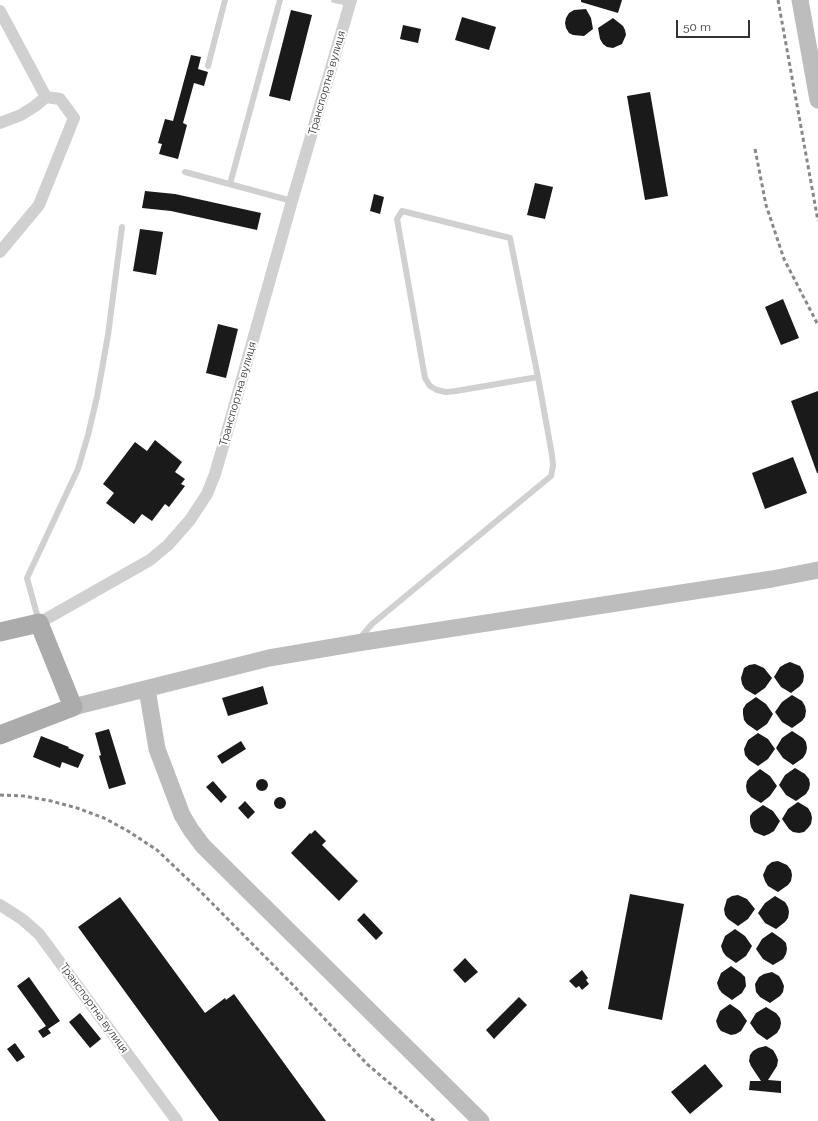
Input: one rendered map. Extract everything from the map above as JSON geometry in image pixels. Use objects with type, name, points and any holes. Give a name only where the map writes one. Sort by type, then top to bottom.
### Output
[{"type":"main road","points":[[0,632],[39,623],[73,707],[0,735]]},
{"type":"street","points":[[800,0],[818,100]]},
{"type":"street","name":"Транспортна вулиця","points":[[39,623],[150,560],[168,545],[190,520],[206,494],[215,474],[292,201],[351,2]]},
{"type":"street","points":[[0,12],[46,97]]},
{"type":"street","points":[[0,123],[21,115],[46,97],[60,99],[74,118],[39,205],[0,252]]},
{"type":"street","points":[[73,707],[269,658],[772,579],[818,570]]},
{"type":"street","points":[[147,689],[157,749],[182,815],[202,846],[481,1121]]},
{"type":"street","name":"Транспортна вулиця","points":[[0,905],[22,918],[39,934],[177,1121]]},
{"type":"lane","points":[[208,66],[225,0]]},
{"type":"lane","points":[[230,184],[280,0]]},
{"type":"lane","points":[[334,0],[351,2]]},
{"type":"lane","points":[[185,172],[292,201]]},
{"type":"lane","points":[[357,643],[372,624],[551,476],[553,466],[538,377],[510,238],[402,211],[398,219],[426,378],[430,386],[442,391],[456,391],[538,377]]},
{"type":"lane","points":[[39,623],[27,578],[78,469],[88,435],[97,397],[108,335],[122,227]]},
{"type":"building","points":[[581,0],[622,0],[618,13],[581,2]]},
{"type":"building","points":[[586,9],[591,18],[593,29],[584,36],[569,33],[565,23],[569,13],[574,10]]},
{"type":"building","points":[[291,10],[312,15],[290,101],[269,96]]},
{"type":"building","points":[[462,17],[496,27],[489,50],[455,40]]},
{"type":"building","points":[[613,18],[623,26],[626,35],[622,44],[613,48],[607,47],[603,44],[600,39],[598,28]]},
{"type":"building","points":[[403,25],[421,29],[418,43],[400,39]]},
{"type":"building","points":[[191,55],[201,57],[198,69],[208,72],[204,86],[194,83],[183,123],[187,125],[178,159],[159,154],[162,144],[158,143],[165,119],[173,121]]},
{"type":"building","points":[[650,92],[668,196],[645,200],[627,96]]},
{"type":"building","points":[[535,183],[553,187],[545,219],[527,215]]},
{"type":"building","points":[[145,191],[175,194],[261,213],[257,230],[171,211],[142,208]]},
{"type":"building","points":[[374,194],[384,197],[380,214],[370,211]]},
{"type":"building","points":[[140,229],[163,232],[156,275],[133,271]]},
{"type":"building","points":[[783,299],[799,338],[781,345],[765,307]]},
{"type":"building","points":[[218,324],[238,329],[226,378],[206,373]]},
{"type":"building","points":[[818,391],[818,473],[817,473],[791,401]]},
{"type":"building","points":[[155,440],[182,462],[175,472],[185,479],[181,484],[185,486],[169,507],[165,504],[152,521],[142,514],[134,524],[106,503],[114,493],[103,484],[135,442],[147,451]]},
{"type":"building","points":[[793,457],[807,493],[765,509],[752,473]]},
{"type":"building","points":[[790,662],[800,666],[804,676],[803,682],[800,686],[791,693],[781,687],[774,677],[780,667]]},
{"type":"building","points":[[755,664],[764,668],[772,678],[765,688],[755,695],[745,689],[741,678],[744,668]]},
{"type":"building","points":[[263,686],[268,704],[228,716],[222,698]]},
{"type":"building","points":[[792,695],[802,701],[806,711],[805,717],[802,721],[792,728],[782,722],[775,712],[782,702]]},
{"type":"building","points":[[756,697],[766,704],[773,714],[767,724],[757,731],[747,724],[744,720],[743,714],[743,709],[746,704]]},
{"type":"building","points":[[109,729],[126,784],[109,789],[99,756],[101,755],[95,733]]},
{"type":"building","points":[[792,731],[803,738],[806,742],[807,748],[803,758],[793,765],[783,758],[776,748],[782,738]]},
{"type":"building","points":[[758,733],[768,739],[775,749],[768,759],[758,766],[749,760],[745,755],[744,749],[748,740]]},
{"type":"building","points":[[41,736],[69,747],[68,748],[84,755],[78,768],[62,762],[60,768],[33,757]]},
{"type":"building","points":[[241,741],[246,749],[222,764],[217,756]]},
{"type":"building","points":[[795,768],[805,774],[809,779],[810,784],[806,794],[796,801],[786,795],[779,785],[785,775]]},
{"type":"building","points":[[760,769],[770,776],[777,786],[770,796],[761,803],[751,797],[747,792],[746,786],[750,777]]},
{"type":"building","points":[[260,779],[264,779],[268,785],[264,791],[260,791],[256,787],[256,783]]},
{"type":"building","points":[[213,781],[227,797],[221,803],[206,787]]},
{"type":"building","points":[[278,797],[282,797],[286,803],[282,809],[278,809],[274,805],[274,801]]},
{"type":"building","points":[[245,801],[255,812],[248,819],[238,808]]},
{"type":"building","points":[[798,802],[808,808],[812,818],[811,824],[808,828],[804,832],[799,833],[793,832],[789,829],[782,819],[788,809]]},
{"type":"building","points":[[763,805],[773,811],[780,821],[774,831],[764,836],[754,832],[750,822],[750,816],[753,812]]},
{"type":"building","points":[[315,830],[326,841],[322,845],[358,881],[339,901],[291,853],[310,833],[311,834]]},
{"type":"building","points":[[778,861],[787,865],[791,870],[792,875],[791,881],[788,885],[778,892],[768,886],[763,875],[767,866],[772,862]]},
{"type":"building","points":[[630,894],[684,904],[662,1020],[608,1009]]},
{"type":"building","points":[[738,895],[747,899],[755,909],[748,919],[738,926],[728,919],[725,915],[724,909],[727,899]]},
{"type":"building","points":[[775,896],[785,902],[789,912],[788,918],[785,922],[776,929],[765,923],[758,913],[765,903]]},
{"type":"building","points":[[120,897],[205,1013],[225,998],[226,1000],[234,994],[326,1121],[219,1121],[78,927]]},
{"type":"building","points":[[364,913],[383,933],[376,940],[357,920]]},
{"type":"building","points":[[735,929],[745,936],[752,946],[746,956],[736,963],[726,956],[721,946],[725,936]]},
{"type":"building","points":[[772,932],[786,943],[787,949],[783,959],[773,965],[763,959],[756,949],[762,939]]},
{"type":"building","points":[[465,958],[478,972],[465,983],[453,970]]},
{"type":"building","points":[[731,966],[745,977],[746,986],[742,993],[732,1000],[722,993],[717,983],[721,973]]},
{"type":"building","points":[[582,970],[588,978],[586,980],[589,984],[582,990],[579,986],[576,988],[569,981]]},
{"type":"building","points":[[772,972],[779,976],[784,986],[783,992],[780,996],[770,1003],[760,997],[756,992],[755,984],[759,977]]},
{"type":"building","points":[[29,977],[60,1021],[48,1029],[51,1033],[43,1038],[38,1031],[46,1026],[17,986]]},
{"type":"building","points":[[519,997],[527,1005],[494,1039],[486,1030]]},
{"type":"building","points":[[730,1004],[740,1011],[747,1021],[741,1031],[731,1035],[721,1031],[716,1021],[720,1011]]},
{"type":"building","points":[[766,1007],[776,1013],[780,1018],[781,1023],[777,1033],[767,1040],[757,1033],[750,1023],[756,1013]]},
{"type":"building","points":[[80,1013],[101,1039],[90,1048],[69,1022]]},
{"type":"building","points":[[15,1043],[25,1057],[17,1062],[7,1049]]},
{"type":"building","points":[[766,1046],[773,1050],[778,1060],[777,1066],[768,1080],[781,1081],[781,1093],[749,1090],[750,1081],[761,1081],[751,1066],[749,1061],[750,1055],[758,1048]]},
{"type":"building","points":[[705,1064],[723,1086],[690,1114],[671,1092]]},
{"type":"railway","points":[[778,0],[818,221]]},
{"type":"railway","points":[[755,149],[766,205],[784,259],[818,325]]},
{"type":"railway","points":[[0,795],[24,796],[77,808],[104,818],[128,831],[157,850],[198,889],[291,983],[367,1064],[434,1121]]}]
